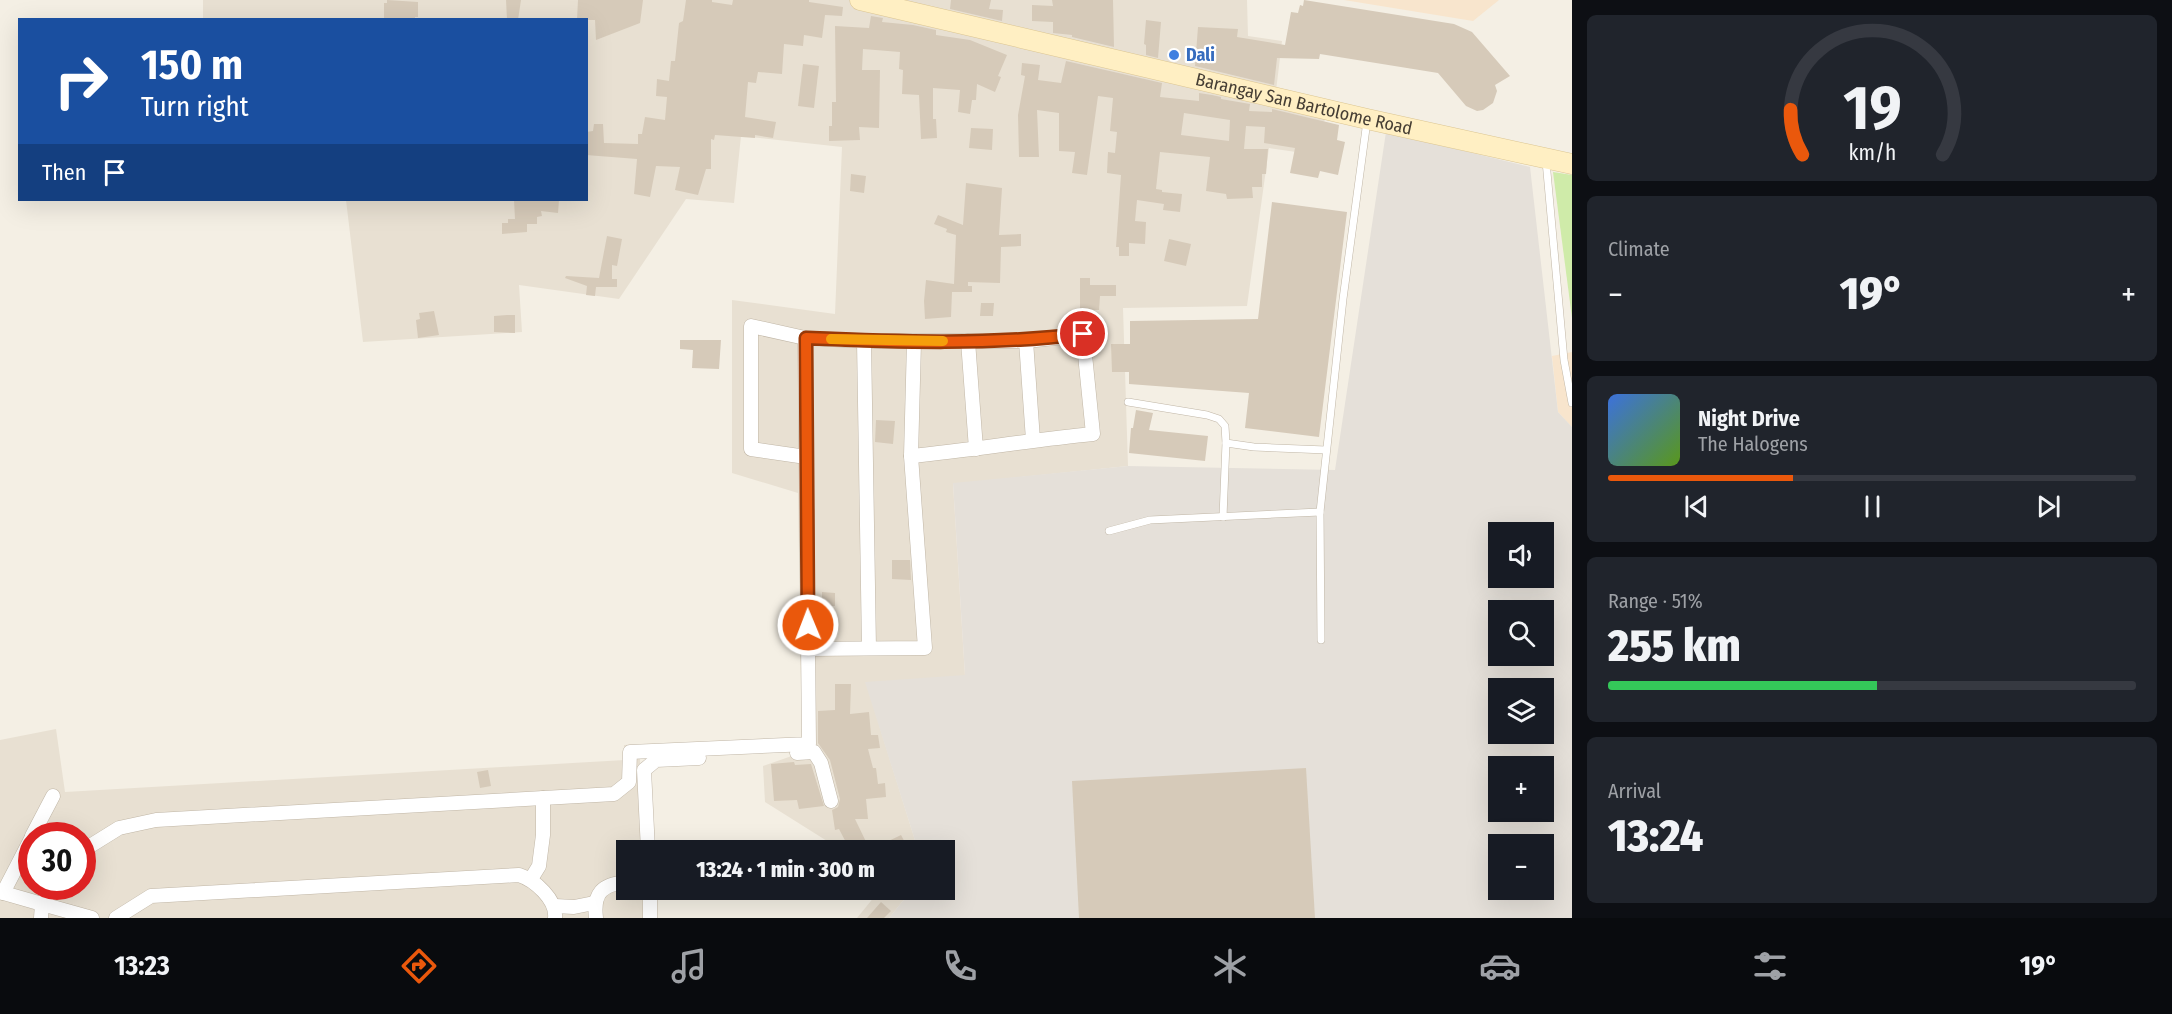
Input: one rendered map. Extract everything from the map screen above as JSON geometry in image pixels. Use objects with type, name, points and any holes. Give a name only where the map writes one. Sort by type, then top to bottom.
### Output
[{"type":"street","name":"Barangay San Bartolome Road","points":[[860,0],[1367,119],[1572,164]]},
{"type":"street","points":[[806,457],[751,449],[751,326],[806,338],[864,341],[1026,341],[1083,334],[1093,434],[911,456]]},
{"type":"street","points":[[96,842],[118,828],[156,820],[614,794],[629,782],[630,752],[808,744],[806,338]]},
{"type":"street","points":[[864,341],[869,648]]},
{"type":"street","points":[[968,341],[976,449]]},
{"type":"street","points":[[1026,341],[1033,440]]},
{"type":"street","points":[[808,649],[925,648],[911,456],[914,342]]},
{"type":"street","points":[[648,840],[644,770],[656,760],[814,752],[821,763],[831,801]]},
{"type":"street","points":[[39,822],[53,796]]},
{"type":"street","points":[[531,879],[539,866],[543,835],[543,798]]},
{"type":"street","points":[[18,861],[1,892],[92,918]]},
{"type":"street","points":[[116,918],[151,896],[519,875],[531,879],[555,912],[594,903]]},
{"type":"street","points":[[596,918],[594,903],[602,890],[616,883]]},
{"type":"street","points":[[41,918],[42,904],[45,900]]},
{"type":"street","points":[[650,900],[650,918]]},
{"type":"lane","points":[[1321,640],[1320,512],[1343,299],[1367,119]]},
{"type":"lane","points":[[1546,159],[1572,403]]},
{"type":"lane","points":[[1128,402],[1208,415],[1219,419],[1225,426],[1223,517]]},
{"type":"lane","points":[[1226,443],[1254,447],[1326,450]]},
{"type":"lane","points":[[1109,531],[1150,520],[1320,512]]},
{"type":"shaded area","points":[[203,0],[1247,0],[1248,36],[1282,41],[1276,91],[1326,114],[1317,155],[1269,148],[1247,306],[1123,308],[1128,466],[953,484],[965,676],[866,683],[915,840],[825,840],[765,802],[763,766],[809,750],[640,758],[641,840],[616,840],[616,900],[642,900],[643,918],[0,918],[0,740],[56,729],[65,792],[625,760],[624,745],[802,739],[798,493],[732,473],[732,300],[835,314],[842,147],[741,136],[734,203],[686,199],[619,299],[519,285],[522,332],[363,342],[346,201],[588,201],[588,18],[203,18]]},
{"type":"shaded area","points":[[1344,0],[1499,0],[1473,21]]},
{"type":"shaded area","points":[[1386,132],[1530,167],[1558,412],[1572,427],[1572,918],[889,918],[904,900],[955,900],[955,840],[915,840],[865,682],[965,675],[953,483],[1128,466],[1335,470]]},
{"type":"shaded area","points":[[1572,352],[1572,427],[1558,412],[1552,356]]},
{"type":"shaded area","points":[[872,900],[904,900],[889,918],[857,918]]},
{"type":"green space","points":[[1553,172],[1572,175],[1572,318]]},
{"type":"building","points":[[387,0],[418,2],[418,17],[384,18],[384,3],[387,3]]},
{"type":"building","points":[[506,0],[521,0],[518,18],[507,18]]},
{"type":"building","points":[[578,0],[643,0],[640,23],[596,40],[595,20],[577,18]]},
{"type":"building","points":[[686,0],[712,0],[712,2],[732,5],[733,0],[809,0],[809,2],[843,7],[842,16],[825,15],[822,38],[804,35],[803,46],[784,44],[782,74],[758,72],[756,83],[748,82],[745,117],[776,122],[773,138],[755,135],[755,138],[715,135],[714,140],[711,139],[711,169],[706,169],[698,195],[675,190],[680,167],[656,166],[650,197],[634,194],[637,159],[588,155],[588,132],[593,131],[594,124],[603,124],[604,143],[638,144],[638,134],[642,134],[645,117],[665,120],[667,97],[656,96],[657,79],[669,81],[671,61],[675,61],[679,23],[683,21]]},
{"type":"building","points":[[951,0],[991,0],[989,9],[1003,10],[1002,21],[950,9]]},
{"type":"building","points":[[1052,0],[1113,0],[1114,47],[1072,37],[1072,35],[1053,33],[1053,22],[1032,21],[1032,5],[1053,6]]},
{"type":"building","points":[[1304,0],[1454,24],[1472,32],[1510,76],[1495,85],[1497,91],[1493,103],[1477,111],[1466,106],[1438,73],[1320,54],[1319,59],[1277,58],[1274,85],[1195,66],[1198,27],[1238,29],[1237,37],[1285,45],[1291,12],[1298,13]]},
{"type":"building","points":[[871,16],[883,18],[882,22],[936,30],[936,35],[970,40],[1007,55],[998,76],[1001,77],[995,92],[977,84],[976,100],[972,100],[970,114],[958,112],[960,90],[933,88],[933,119],[936,119],[937,138],[921,139],[919,95],[902,94],[903,70],[899,69],[900,52],[863,49],[862,70],[880,70],[879,128],[859,127],[860,140],[829,141],[829,126],[832,126],[832,102],[836,102],[835,26],[869,28]]},
{"type":"building","points":[[1146,20],[1161,22],[1158,58],[1146,55],[1144,44]]},
{"type":"building","points":[[1066,61],[1162,83],[1160,97],[1199,101],[1199,93],[1212,95],[1221,97],[1221,99],[1250,104],[1249,111],[1272,112],[1272,109],[1339,125],[1337,140],[1345,142],[1338,175],[1320,171],[1318,178],[1290,173],[1295,148],[1264,143],[1265,127],[1246,126],[1244,149],[1268,149],[1266,174],[1262,174],[1262,187],[1252,187],[1253,198],[1227,199],[1226,194],[1206,191],[1210,157],[1160,152],[1156,189],[1162,192],[1182,194],[1180,212],[1163,210],[1164,204],[1137,200],[1135,221],[1146,222],[1145,244],[1129,243],[1129,256],[1119,256],[1119,247],[1116,247],[1121,175],[1107,173],[1108,152],[1115,153],[1117,132],[1110,131],[1113,98],[1098,96],[1087,175],[1072,173],[1075,152],[1059,151],[1059,113],[1037,110],[1039,157],[1019,157],[1018,115],[1025,76],[1021,75],[1022,63],[1040,65],[1038,80],[1061,83]],"holes":[[[1184,113],[1230,120],[1229,141],[1181,135]]]},
{"type":"building","points":[[803,64],[819,66],[814,108],[798,106]]},
{"type":"building","points":[[971,128],[993,129],[992,150],[969,148]]},
{"type":"building","points":[[851,174],[866,176],[864,193],[850,191]]},
{"type":"building","points":[[966,183],[1002,188],[999,235],[1021,234],[1021,246],[1001,247],[1000,283],[968,282],[968,286],[972,286],[972,292],[952,292],[951,317],[925,319],[926,280],[954,284],[956,235],[934,224],[938,215],[963,225]]},
{"type":"building","points":[[514,201],[559,201],[558,213],[541,211],[542,216],[537,217],[537,224],[527,224],[527,232],[502,234],[502,223],[508,223],[508,219],[515,219]]},
{"type":"building","points":[[1272,202],[1347,212],[1319,437],[1245,428],[1249,393],[1129,384],[1129,372],[1112,372],[1111,344],[1130,344],[1130,321],[1258,319]]},
{"type":"building","points":[[607,236],[622,239],[617,266],[612,265],[612,279],[617,279],[617,287],[596,287],[595,296],[586,295],[587,286],[565,278],[566,276],[599,278]]},
{"type":"building","points":[[1169,239],[1191,244],[1186,266],[1164,261]]},
{"type":"building","points":[[1080,278],[1090,278],[1090,285],[1116,285],[1116,296],[1100,296],[1099,310],[1080,310]]},
{"type":"building","points":[[981,303],[994,303],[993,316],[980,316]]},
{"type":"building","points":[[434,311],[439,335],[418,338],[416,320],[420,319],[419,313]]},
{"type":"building","points":[[515,315],[515,333],[494,332],[494,316]]},
{"type":"building","points":[[680,340],[721,340],[719,369],[692,368],[693,350],[680,349]]},
{"type":"building","points":[[1136,410],[1153,413],[1149,430],[1208,436],[1205,461],[1129,453],[1131,428],[1133,428]]},
{"type":"building","points":[[876,420],[895,421],[893,444],[875,442]]},
{"type":"building","points":[[892,560],[910,560],[911,580],[892,579]]},
{"type":"building","points":[[822,592],[835,593],[835,606],[822,606]]},
{"type":"building","points":[[835,684],[851,684],[850,714],[869,712],[871,735],[878,735],[880,748],[868,749],[873,768],[876,768],[878,784],[885,783],[886,797],[866,799],[868,819],[855,819],[865,840],[845,840],[839,829],[835,830],[832,810],[838,807],[840,799],[830,760],[818,743],[818,711],[835,710]]},
{"type":"building","points":[[794,762],[795,765],[811,764],[824,806],[799,809],[797,800],[774,801],[771,764]]},
{"type":"building","points":[[1306,768],[1315,918],[1079,918],[1072,781]]},
{"type":"building","points":[[488,770],[491,786],[480,788],[477,772]]},
{"type":"building","points":[[901,835],[904,840],[891,840]]},
{"type":"building","points":[[881,902],[891,911],[884,918],[867,918]]},
{"type":"slow traffic","points":[[831,339],[943,341]]},
{"type":"place","name":"Dali","points":[[1174,55]]},
{"type":"route","points":[[808,625],[806,338],[914,342],[1026,341],[1083,334]]}]
